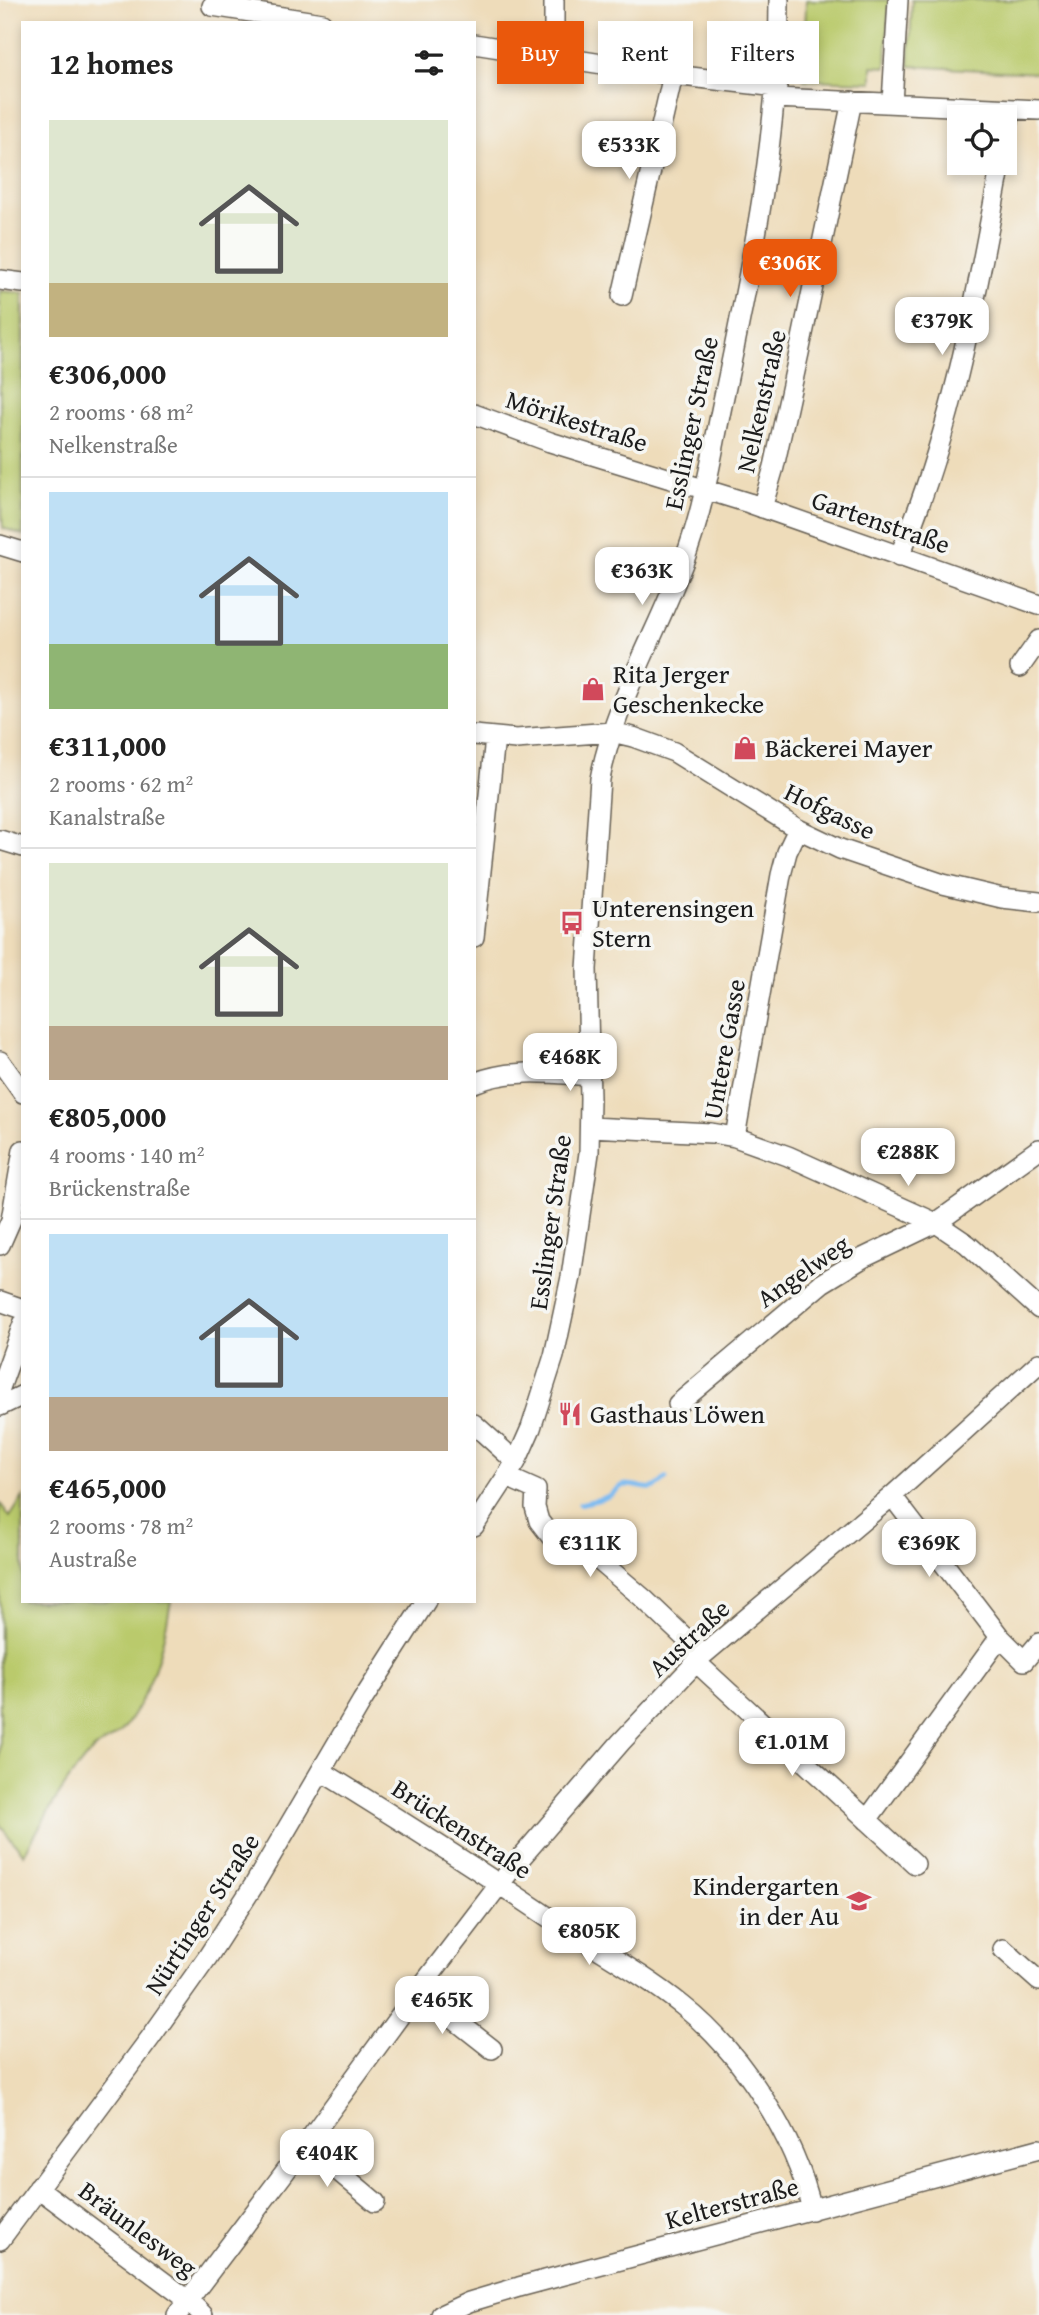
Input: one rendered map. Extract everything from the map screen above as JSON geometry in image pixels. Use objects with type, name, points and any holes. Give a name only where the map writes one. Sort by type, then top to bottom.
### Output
[{"type":"street","points":[[554,0],[554,21]]},
{"type":"street","name":"Esslinger Straße","points":[[511,1469],[531,1428],[563,1318],[586,1181],[590,1127],[587,979],[600,779],[612,732],[628,687],[689,548],[704,490],[761,212],[776,93],[779,0]]},
{"type":"street","points":[[892,103],[898,0]]},
{"type":"street","points":[[212,10],[305,21]]},
{"type":"street","points":[[476,44],[497,47]]},
{"type":"street","points":[[693,78],[776,93],[852,101],[947,106]]},
{"type":"street","points":[[622,296],[671,84]]},
{"type":"street","name":"Nelkenstraße","points":[[762,508],[782,429],[852,101]]},
{"type":"street","points":[[1017,109],[1039,110]]},
{"type":"street","points":[[899,557],[927,487],[958,380],[979,286],[999,175]]},
{"type":"street","points":[[0,280],[21,283]]},
{"type":"street","name":"Mörikestraße","points":[[476,415],[550,442],[704,490]]},
{"type":"street","name":"Gartenstraße","points":[[704,490],[1039,605]]},
{"type":"street","points":[[0,545],[21,551]]},
{"type":"street","points":[[1020,667],[1039,640]]},
{"type":"street","points":[[476,735],[554,738],[612,732]]},
{"type":"street","name":"Hofgasse","points":[[612,732],[674,752],[798,829],[840,849],[943,884],[1002,898],[1039,902]]},
{"type":"street","points":[[476,918],[495,738]]},
{"type":"street","name":"Untere Gasse","points":[[590,1127],[686,1131],[735,1137],[781,875],[787,852],[798,829]]},
{"type":"street","points":[[0,840],[21,846]]},
{"type":"street","points":[[0,1060],[21,1090]]},
{"type":"street","points":[[476,1082],[515,1072],[590,1076]]},
{"type":"street","points":[[735,1137],[788,1156],[936,1223],[967,1244],[1039,1309]]},
{"type":"street","name":"Angelweg","points":[[678,1404],[822,1283],[863,1258],[936,1223],[1039,1149]]},
{"type":"street","points":[[0,1245],[12,1220],[21,1163]]},
{"type":"street","points":[[0,1301],[21,1308]]},
{"type":"street","points":[[0,1388],[21,1330]]},
{"type":"street","name":"Austraße","points":[[183,2307],[500,1884],[621,1742],[700,1659],[892,1496],[1039,1363]]},
{"type":"street","points":[[0,1406],[21,1396]]},
{"type":"street","points":[[476,1426],[511,1469],[536,1490],[534,1507],[539,1521],[553,1539],[582,1546],[643,1598],[700,1659],[915,1864]]},
{"type":"street","points":[[476,1523],[511,1469]]},
{"type":"street","points":[[892,1496],[1000,1637],[1024,1661],[1039,1643]]},
{"type":"street","name":"Nürtinger Straße","points":[[0,2240],[207,1958],[254,1885],[362,1701],[425,1603]]},
{"type":"street","points":[[867,1820],[1000,1637]]},
{"type":"street","name":"Brückenstraße","points":[[321,1771],[663,1991],[701,2021],[751,2081],[779,2123],[796,2156],[812,2210]]},
{"type":"street","points":[[1003,1949],[1037,1976]]},
{"type":"street","points":[[418,1991],[492,2049]]},
{"type":"street","points":[[306,2144],[375,2203]]},
{"type":"street","name":"Kelterstraße","points":[[441,2315],[469,2302],[519,2287],[1039,2149]]},
{"type":"street","name":"Bräunlesweg","points":[[38,2188],[183,2307],[203,2315]]},
{"type":"green space","points":[[806,0],[889,0],[886,67],[872,66],[872,82],[819,80],[819,21],[805,21]]},
{"type":"green space","points":[[912,0],[1039,0],[1039,73],[909,66]]},
{"type":"green space","points":[[0,291],[21,293],[21,534],[3,528],[0,490]]},
{"type":"green space","points":[[21,1500],[21,1603],[171,1603],[155,1666],[135,1712],[122,1730],[92,1751],[82,1763],[55,1800],[24,1854],[0,1826],[0,1503],[10,1517]]},
{"type":"waterway","points":[[580,1504],[605,1498],[624,1486],[656,1487],[666,1478]]},
{"type":"place","name":"Rita Jerger Geschenkecke","points":[[593,689]]},
{"type":"place","name":"Bäckerei Mayer","points":[[745,748]]},
{"type":"place","name":"Unterensingen Stern","points":[[572,923]]},
{"type":"place","name":"Gasthaus Löwen","points":[[570,1414]]},
{"type":"place","name":"Kindergarten in der Au","points":[[859,1901]]}]
